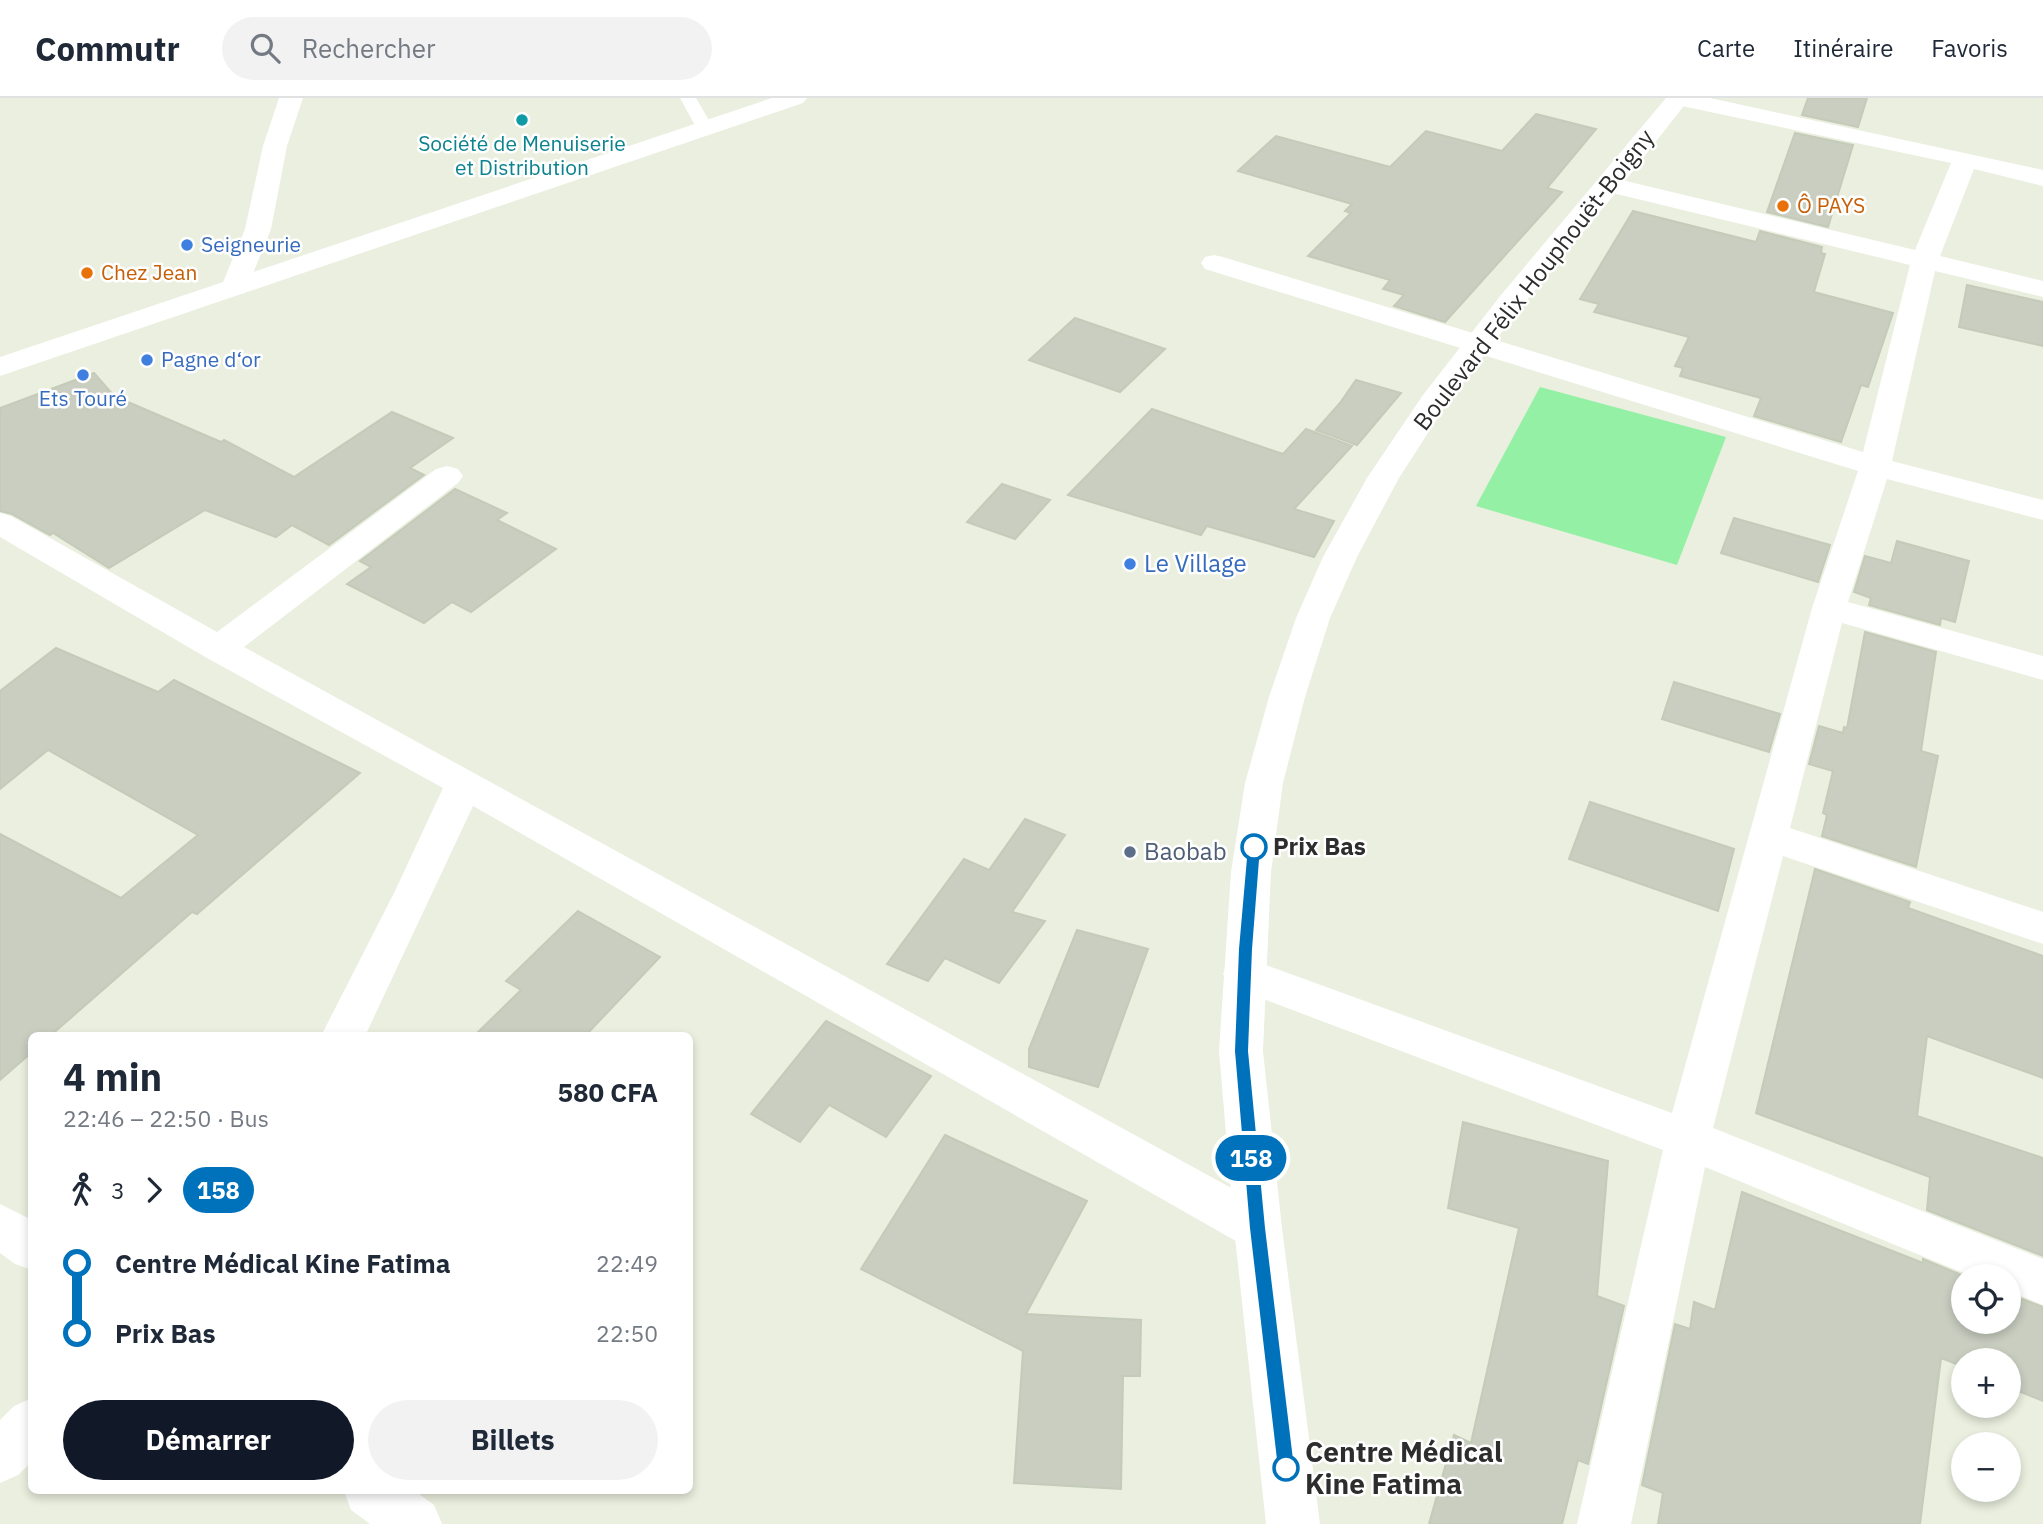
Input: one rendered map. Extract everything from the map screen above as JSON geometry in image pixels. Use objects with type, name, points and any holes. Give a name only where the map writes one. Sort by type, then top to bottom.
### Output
[{"type":"street","points":[[236,287],[258,229],[275,146],[291,98]]},
{"type":"street","points":[[0,367],[795,98]]},
{"type":"street","points":[[1678,98],[2043,178]]},
{"type":"street","name":"Boulevard Félix Houphouët-Boigny","points":[[1293,1524],[1258,1228],[1241,1051],[1251,872],[1264,783],[1287,697],[1314,618],[1340,557],[1383,478],[1434,401],[1479,342],[1678,98]]},
{"type":"street","points":[[1604,1524],[1688,1139],[1829,608],[1875,466],[1924,262],[1965,159]]},
{"type":"street","points":[[1609,185],[2043,289]]},
{"type":"street","points":[[1214,263],[1479,342],[1875,466],[2043,510]]},
{"type":"street","points":[[219,649],[447,476]]},
{"type":"street","points":[[0,523],[219,649],[464,783],[1258,1228]]},
{"type":"street","points":[[1829,608],[2043,668]]},
{"type":"street","points":[[344,1032],[415,891],[464,783]]},
{"type":"street","points":[[1769,835],[2043,928]]},
{"type":"street","points":[[1244,974],[1688,1139],[2043,1282]]},
{"type":"street","points":[[0,1226],[28,1245]]},
{"type":"street","points":[[0,1457],[28,1428]]},
{"type":"street","points":[[374,1494],[415,1524]]},
{"type":"lane","points":[[688,98],[704,127]]},
{"type":"green space","points":[[1540,387],[1726,437],[1677,565],[1476,506]]},
{"type":"building","points":[[1808,98],[1867,98],[1858,127],[1802,115]]},
{"type":"building","points":[[1536,114],[1596,129],[1547,188],[1562,192],[1445,322],[1394,306],[1404,295],[1383,289],[1390,280],[1308,256],[1351,213],[1345,211],[1352,204],[1238,171],[1276,136],[1390,167],[1426,131],[1502,151]]},
{"type":"building","points":[[1795,133],[1853,145],[1828,227],[1767,212]]},
{"type":"building","points":[[1633,211],[1756,242],[1760,231],[1822,247],[1821,253],[1825,254],[1814,292],[1893,313],[1868,387],[1861,385],[1841,442],[1754,416],[1761,398],[1680,376],[1683,368],[1675,366],[1689,337],[1594,312],[1599,304],[1580,299]]},
{"type":"building","points":[[1967,285],[2043,302],[2043,346],[1959,327]]},
{"type":"building","points":[[1075,318],[1165,349],[1120,392],[1029,360]]},
{"type":"building","points":[[94,373],[114,396],[221,442],[224,440],[294,477],[392,412],[453,438],[410,468],[424,475],[329,545],[292,525],[276,537],[205,510],[109,568],[53,533],[50,535],[12,514],[0,511],[0,408]]},
{"type":"building","points":[[1356,380],[1401,393],[1357,445],[1316,430]]},
{"type":"building","points":[[1152,409],[1283,454],[1306,429],[1352,446],[1294,509],[1334,521],[1314,557],[1207,526],[1201,535],[1068,495]]},
{"type":"building","points":[[1002,484],[1050,500],[1015,539],[967,522]]},
{"type":"building","points":[[455,489],[507,513],[497,520],[556,549],[471,612],[452,602],[424,623],[347,584],[371,567],[360,561]]},
{"type":"building","points":[[1734,518],[1830,545],[1818,582],[1721,553]]},
{"type":"building","points":[[1897,541],[1969,561],[1955,622],[1941,618],[1940,625],[1869,605],[1871,598],[1854,592],[1865,556],[1891,563]]},
{"type":"building","points":[[1865,632],[1936,652],[1921,751],[1938,756],[1916,867],[1822,836],[1827,815],[1823,813],[1833,771],[1809,764],[1819,726],[1843,733],[1844,727],[1847,728]]},
{"type":"building","points":[[56,648],[158,692],[174,680],[360,773],[197,914],[192,912],[55,1032],[28,1032],[28,1056],[0,1080],[0,834],[121,898],[198,835],[48,750],[0,789],[0,691]]},
{"type":"building","points":[[1674,682],[1780,714],[1769,752],[1662,719]]},
{"type":"building","points":[[1590,802],[1734,849],[1718,911],[1569,859]]},
{"type":"building","points":[[1025,819],[1065,835],[1012,912],[1045,921],[999,983],[945,958],[928,981],[887,964],[964,859],[989,870]]},
{"type":"building","points":[[1815,869],[1910,902],[1908,908],[2043,956],[2043,1078],[1927,1036],[1917,1116],[2043,1158],[2043,1256],[1927,1210],[1930,1177],[1756,1113]]},
{"type":"building","points":[[578,911],[660,957],[589,1032],[478,1032],[521,990],[506,981]]},
{"type":"building","points":[[1077,930],[1148,949],[1098,1087],[1029,1067],[1029,1049]]},
{"type":"building","points":[[826,1021],[931,1076],[886,1137],[829,1105],[800,1142],[751,1114]]},
{"type":"building","points":[[1463,1122],[1608,1161],[1597,1296],[1624,1306],[1588,1464],[1578,1460],[1562,1524],[1429,1524],[1454,1435],[1471,1443],[1519,1228],[1448,1208]]},
{"type":"building","points":[[945,1135],[1087,1201],[1026,1314],[1141,1320],[1140,1376],[1123,1376],[1121,1489],[1014,1483],[1023,1351],[861,1269]]},
{"type":"building","points":[[1742,1192],[1923,1263],[1923,1259],[1951,1271],[1951,1334],[2021,1334],[2021,1299],[2043,1307],[2043,1401],[2021,1392],[2021,1348],[1951,1348],[1951,1362],[1941,1358],[1920,1524],[1658,1524],[1663,1493],[1642,1485],[1675,1324],[1690,1329],[1694,1302],[1715,1310]]},
{"type":"bus line","name":"158","points":[[1254,847],[1241,1051],[1286,1468]]},
{"type":"place","name":"Société de Menuiserie et Distribution","points":[[522,120]]},
{"type":"place","name":"Ô PAYS","points":[[1783,206]]},
{"type":"place","name":"Seigneurie","points":[[187,245]]},
{"type":"place","name":"Chez Jean","points":[[87,273]]},
{"type":"place","name":"Pagne d‘or","points":[[147,360]]},
{"type":"place","name":"Ets Touré","points":[[83,375]]},
{"type":"place","name":"Le Village","points":[[1130,564]]},
{"type":"place","name":"Prix Bas","points":[[1254,847]]},
{"type":"place","name":"Baobab","points":[[1130,852]]},
{"type":"place","name":"Centre Médical Kine Fatima","points":[[1286,1468]]}]
